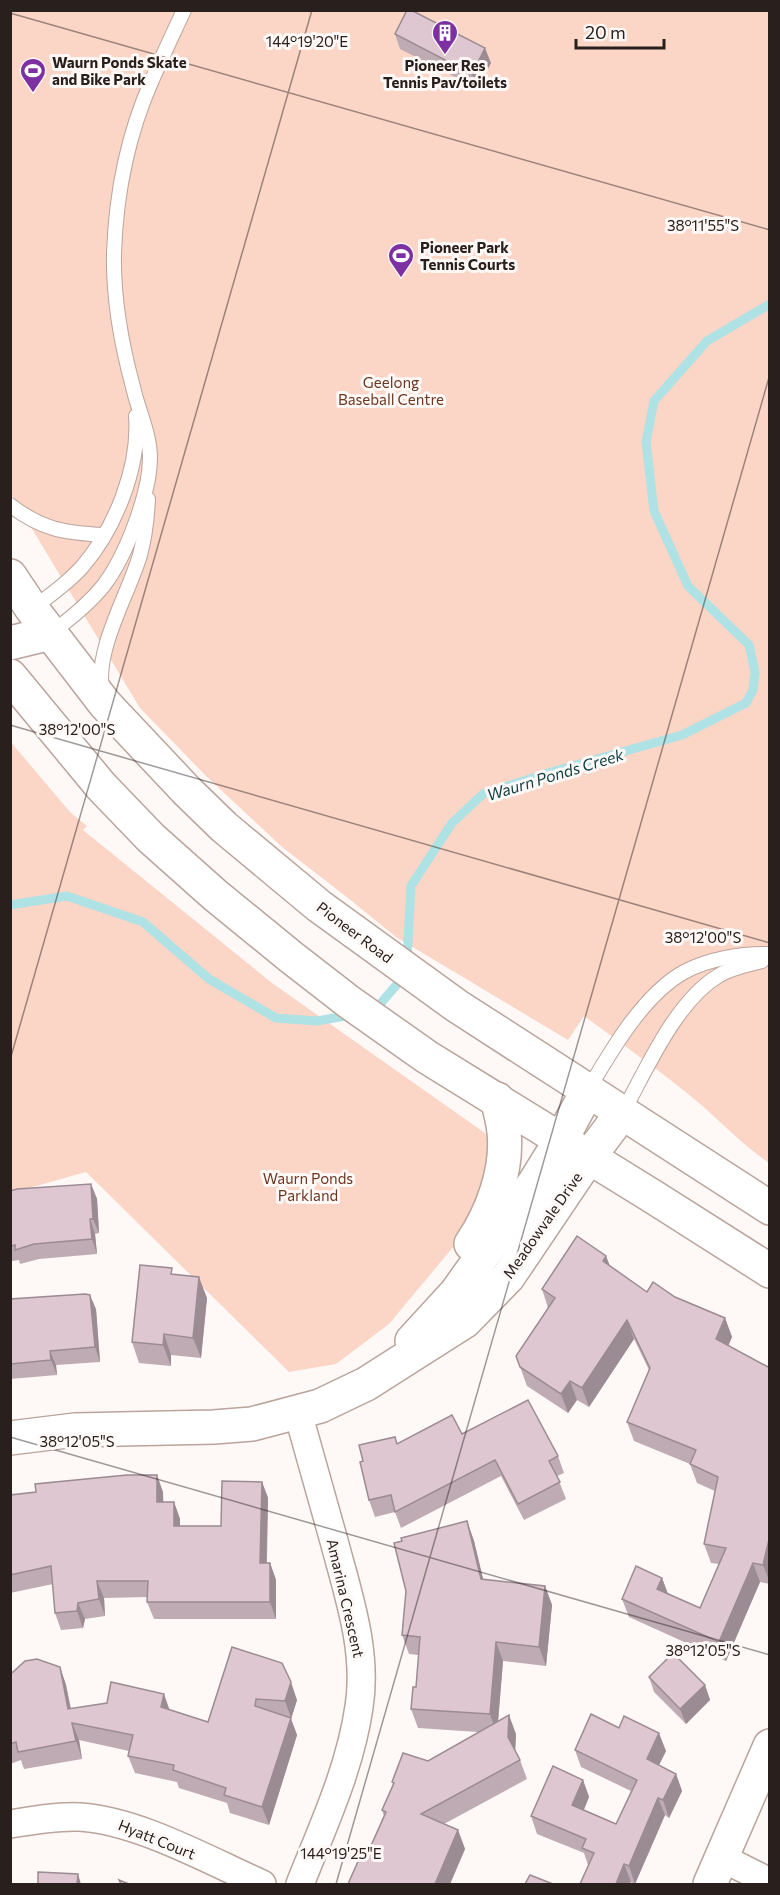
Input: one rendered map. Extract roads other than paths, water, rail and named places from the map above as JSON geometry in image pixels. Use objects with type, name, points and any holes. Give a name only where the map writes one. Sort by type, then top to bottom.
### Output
[{"type":"main road","name":"Pioneer Road","points":[[10,576],[31,624],[186,790],[224,827],[319,906],[457,1006],[770,1208]]},
{"type":"main road","points":[[10,643],[31,624]]},
{"type":"main road","points":[[10,676],[100,786],[199,881],[291,957],[349,1002],[428,1057],[770,1271]]},
{"type":"main road","name":"Meadowvale Drive","points":[[373,1380],[456,1293],[535,1182],[588,1090]]},
{"type":"main road","points":[[373,1380],[404,1329],[442,1287],[480,1231],[496,1192],[504,1155],[504,1132],[497,1100]]},
{"type":"main road","name":"Meadowvale Drive","points":[[10,1438],[75,1430],[252,1424],[320,1406],[373,1380],[465,1321],[508,1277],[589,1157],[622,1113]]},
{"type":"main road","points":[[716,1871],[770,1746]]},
{"type":"street","name":"Amarina Crescent","points":[[298,1413],[345,1580],[357,1631],[361,1666],[360,1705],[351,1749],[337,1792],[300,1884]]},
{"type":"street","name":"Hyatt Court","points":[[10,1824],[79,1817],[118,1822],[262,1884]]},
{"type":"street","points":[[716,1871],[770,1882]]},
{"type":"lane","points":[[105,704],[100,673],[110,633],[140,555],[147,515],[150,458],[148,440],[134,393],[120,331],[114,253],[117,211],[135,126],[151,82],[184,10]]},
{"type":"lane","points":[[31,624],[92,554],[104,535],[127,487],[135,453],[134,393]]},
{"type":"lane","points":[[31,624],[81,610],[105,584],[132,533],[145,492],[150,458]]},
{"type":"lane","points":[[10,505],[40,524],[69,533],[104,535]]},
{"type":"lane","points":[[588,1090],[635,1019],[659,991],[684,972],[730,957],[770,954]]},
{"type":"lane","points":[[622,1113],[678,1014],[702,987],[719,974],[770,959]]},
{"type":"waterway","name":"Waurn Ponds Creek","points":[[407,960],[411,886],[452,823],[483,794],[682,735],[746,703],[753,690],[755,672],[749,645],[688,586],[654,511],[646,442],[654,401],[707,341],[770,304]]},
{"type":"waterway","name":"Waurn Ponds Creek","points":[[10,905],[67,896],[143,922],[209,979],[276,1018],[317,1021],[351,1015]]},
{"type":"waterway","name":"Waurn Ponds Creek","points":[[374,1011],[406,974]]},
{"type":"place","name":"Pioneer Res Tennis Pav/toilets","points":[[445,56]]},
{"type":"place","name":"Waurn Ponds Skate and Bike Park","points":[[33,94]]},
{"type":"place","name":"Pioneer Park Tennis Courts","points":[[401,279]]},
{"type":"park label","name":"Geelong Baseball Centre","points":[[391,390]]},
{"type":"park label","name":"Waurn Ponds Parkland","points":[[308,1186]]}]
